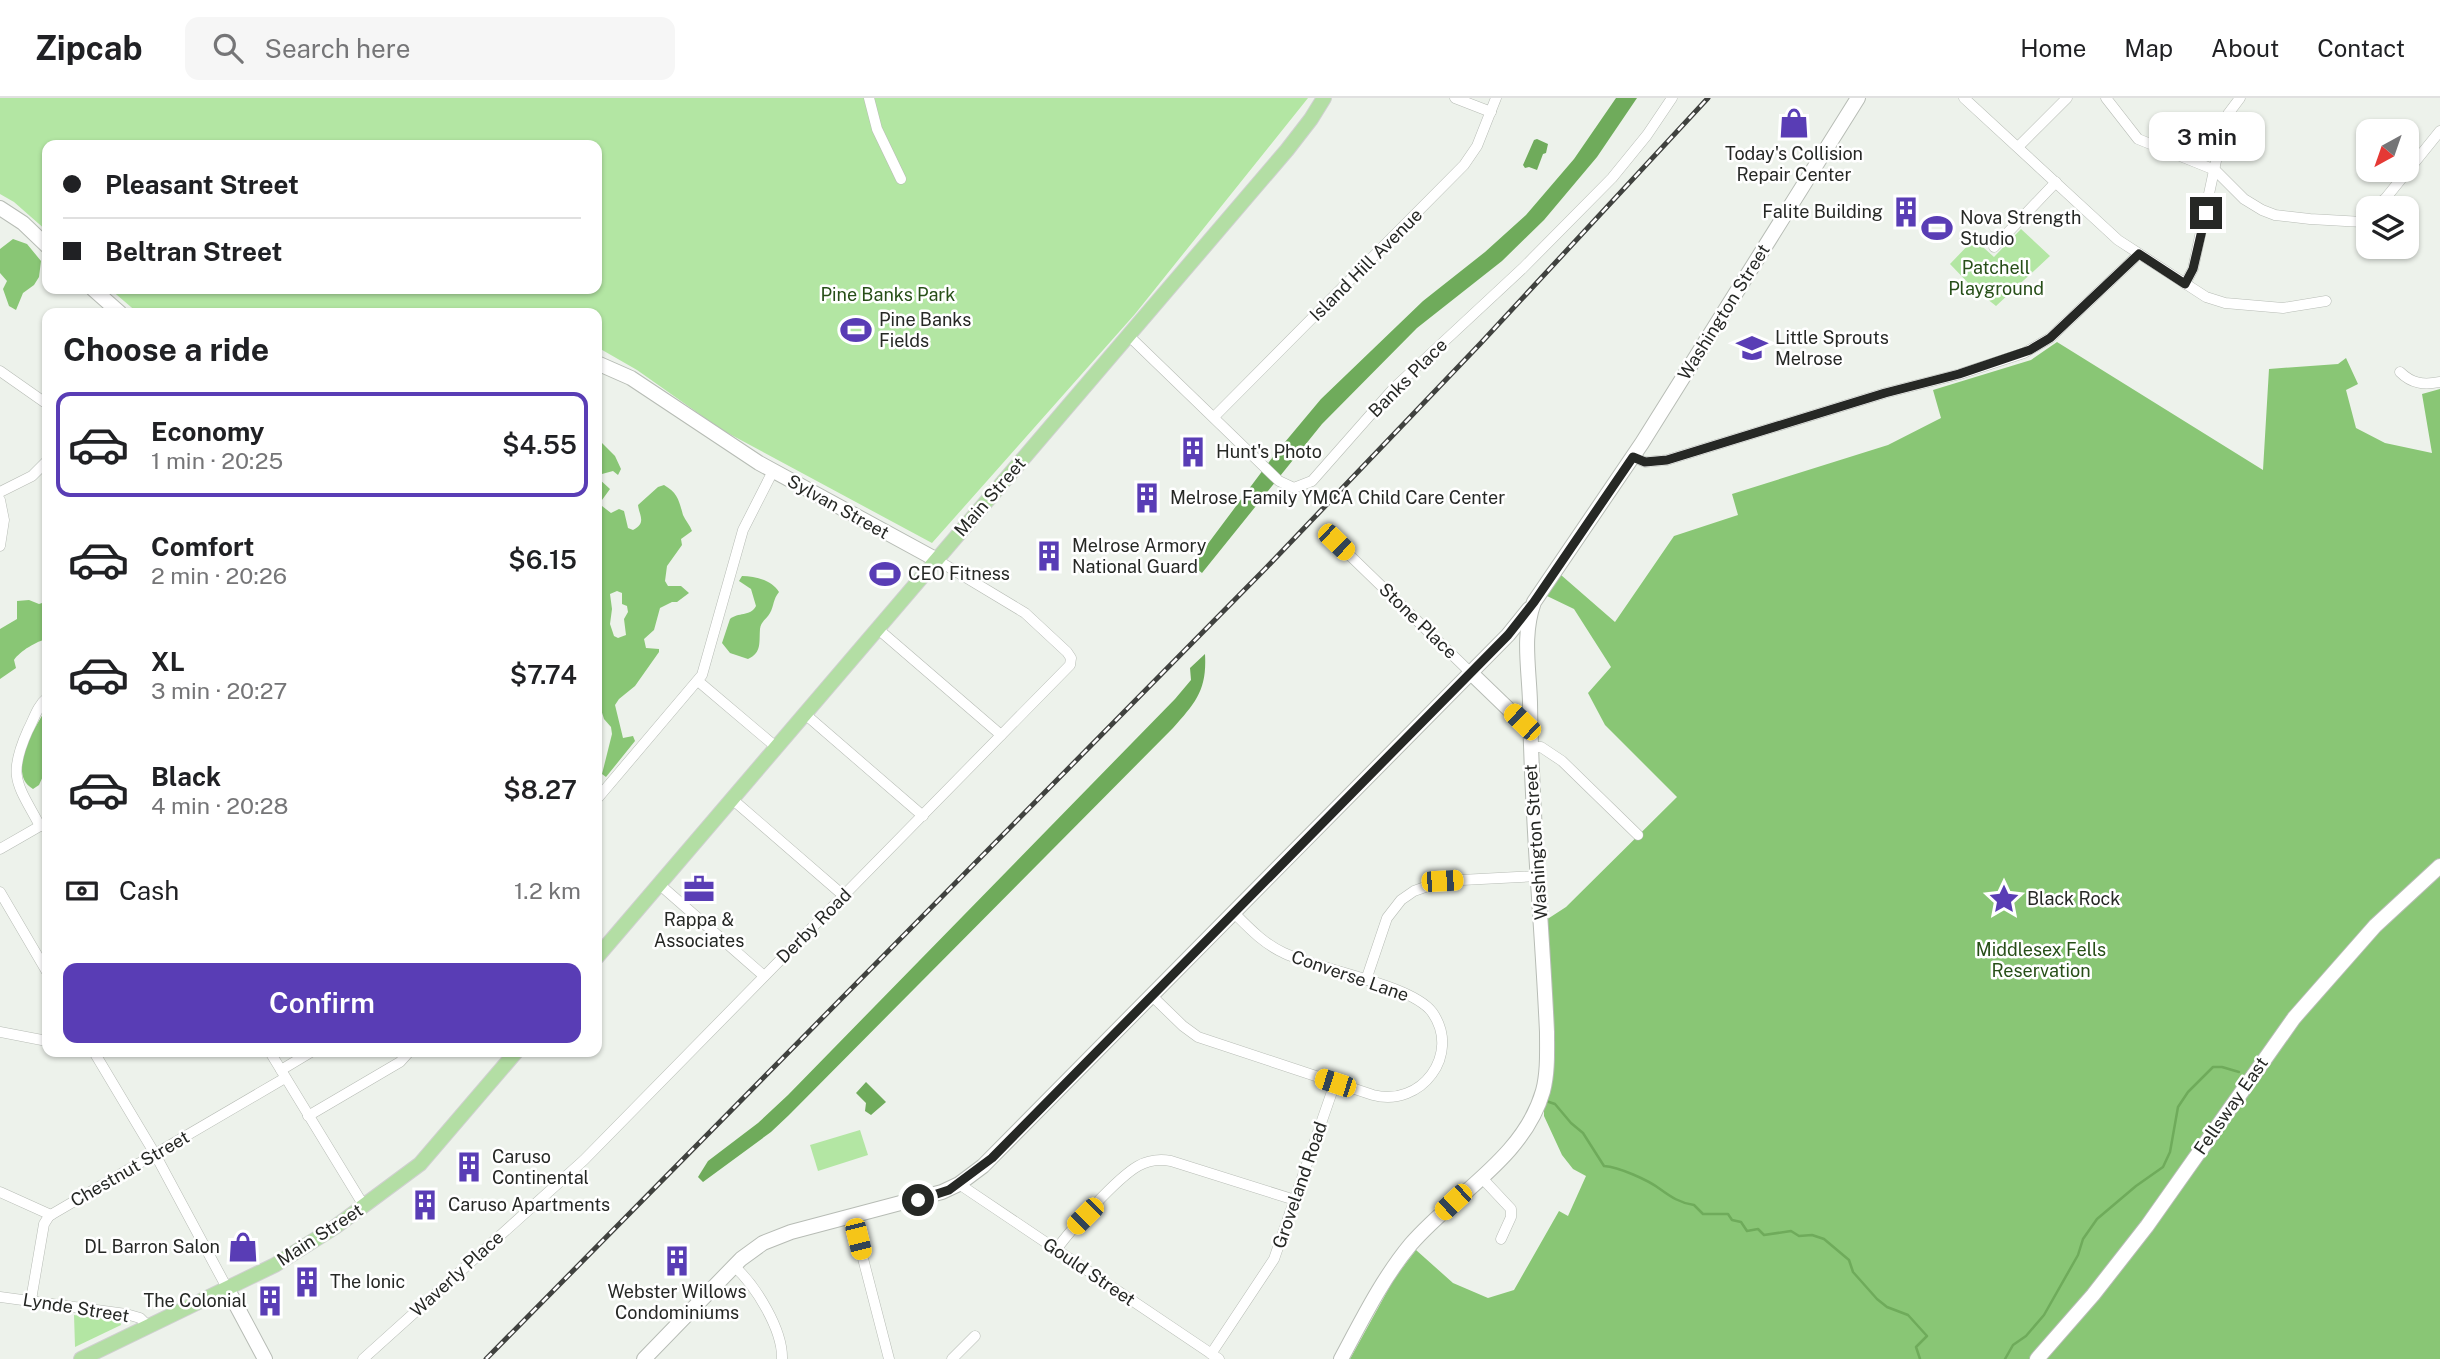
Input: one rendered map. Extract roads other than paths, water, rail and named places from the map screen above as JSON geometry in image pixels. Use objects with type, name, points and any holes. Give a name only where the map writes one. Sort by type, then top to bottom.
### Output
[{"type":"main road","name":"Main Street","points":[[602,951],[1301,133],[1324,98]]},
{"type":"main road","name":"Washington Street","points":[[1341,1359],[1401,1256],[1524,1132],[1537,1107],[1546,1077],[1547,1032],[1529,729],[1527,628],[1534,602],[1633,457],[1858,98]]},
{"type":"main road","points":[[0,208],[23,223],[42,241]]},
{"type":"main road","points":[[99,294],[114,308]]},
{"type":"main road","name":"Sylvan Street","points":[[602,365],[631,379],[723,442],[937,560]]},
{"type":"main road","points":[[644,1359],[734,1266],[751,1250],[771,1238],[936,1195],[959,1184],[992,1158],[1471,673],[1508,635],[1534,602]]},
{"type":"main road","name":"Stone Place","points":[[1471,673],[1529,729]]},
{"type":"main road","name":"Fellsway East","points":[[2037,1359],[2093,1295],[2147,1226],[2294,1018],[2375,926],[2440,866]]},
{"type":"main road","name":"Main Street","points":[[81,1359],[293,1255],[364,1206],[420,1164],[512,1057]]},
{"type":"main road","points":[[227,1288],[260,1357]]},
{"type":"street","points":[[869,98],[877,129],[901,179]]},
{"type":"street","points":[[1455,98],[1491,112]]},
{"type":"street","name":"Island Hill Avenue","points":[[1214,418],[1464,165],[1477,146],[1496,98]]},
{"type":"street","name":"Banks Place","points":[[1129,336],[1279,481],[1294,488],[1312,481],[1394,388],[1523,268],[1612,178],[1672,98]]},
{"type":"street","points":[[1964,98],[2112,234],[2206,297],[2225,303],[2283,308],[2326,302]]},
{"type":"street","points":[[2018,147],[2067,98]]},
{"type":"street","points":[[2106,98],[2139,141],[2215,170],[2244,199],[2268,213],[2310,219],[2356,217]]},
{"type":"street","points":[[2185,284],[2193,269],[2223,128],[2228,114],[2240,98]]},
{"type":"street","points":[[2388,196],[2440,131]]},
{"type":"street","points":[[1994,247],[2056,182]]},
{"type":"street","points":[[1633,457],[1639,461],[1652,462],[1674,458],[1885,393],[1980,368],[2030,350],[2050,338],[2139,254]]},
{"type":"street","points":[[0,370],[42,400]]},
{"type":"street","points":[[2400,372],[2409,380],[2420,384],[2440,382]]},
{"type":"street","points":[[2,489],[32,476],[42,466]]},
{"type":"street","points":[[602,793],[698,681],[705,669],[744,527],[773,471]]},
{"type":"street","points":[[0,500],[4,520],[0,546]]},
{"type":"street","name":"Stone Place","points":[[1336,542],[1471,673]]},
{"type":"street","name":"Sylvan Street","points":[[937,560],[1025,613],[1061,646],[1071,660]]},
{"type":"street","points":[[878,629],[1001,735]]},
{"type":"street","name":"Derby Road","points":[[552,1189],[584,1160],[923,816],[1068,667],[1071,660]]},
{"type":"street","points":[[698,681],[776,747]]},
{"type":"street","points":[[42,704],[18,754],[15,768],[17,781],[42,821]]},
{"type":"street","points":[[805,714],[923,816]]},
{"type":"street","points":[[1530,747],[1541,747],[1562,761],[1638,835]]},
{"type":"street","points":[[732,799],[844,896]]},
{"type":"street","points":[[0,849],[42,825]]},
{"type":"street","points":[[1366,980],[1387,918],[1402,900],[1414,891],[1442,881],[1538,876]]},
{"type":"street","points":[[659,884],[764,976]]},
{"type":"street","points":[[0,892],[42,963]]},
{"type":"street","name":"Converse Lane","points":[[1152,996],[1182,1026],[1198,1037],[1335,1083],[1378,1096],[1400,1096],[1425,1083],[1440,1060],[1442,1044],[1438,1022],[1429,1009],[1411,995],[1284,953],[1264,941],[1234,913]]},
{"type":"street","points":[[0,1032],[42,1040]]},
{"type":"street","points":[[97,1057],[155,1154],[227,1288]]},
{"type":"street","points":[[273,1057],[364,1206]]},
{"type":"street","name":"Chestnut Street","points":[[31,1300],[44,1224],[51,1214],[155,1154],[283,1074],[305,1057]]},
{"type":"street","points":[[308,1116],[405,1057]]},
{"type":"street","name":"Groveland Road","points":[[1215,1356],[1281,1243],[1335,1083]]},
{"type":"street","points":[[1056,1250],[1071,1230],[1127,1174],[1153,1161],[1171,1161],[1295,1200]]},
{"type":"street","points":[[1481,1177],[1511,1209],[1511,1217],[1501,1239]]},
{"type":"street","name":"Gould Street","points":[[959,1184],[1215,1356]]},
{"type":"street","name":"Waverly Place","points":[[363,1359],[552,1189]]},
{"type":"street","points":[[0,1192],[51,1214]]},
{"type":"street","points":[[852,1216],[889,1359]]},
{"type":"street","points":[[734,1266],[748,1281],[775,1327],[781,1341],[782,1359]]},
{"type":"street","name":"Lynde Street","points":[[0,1297],[126,1314],[140,1318],[148,1326]]},
{"type":"street","points":[[952,1359],[975,1336]]},
{"type":"waterway","points":[[2005,1359],[2013,1345],[2026,1336],[2044,1315],[2078,1255],[2083,1239],[2097,1219],[2163,1167],[2170,1152],[2178,1107],[2188,1092],[2213,1067],[2239,1072]]},
{"type":"waterway","points":[[1546,1101],[1555,1104],[1583,1133],[1604,1166],[1641,1178],[1676,1199],[1694,1205],[1703,1214],[1728,1214],[1732,1220],[1741,1222],[1747,1231],[1758,1229],[1764,1235],[1791,1231],[1799,1236],[1812,1235],[1824,1239],[1849,1260],[1853,1272],[1877,1299],[1887,1307],[1908,1315],[1927,1336],[1916,1347],[1920,1359]]},
{"type":"railway","points":[[486,1359],[1266,568],[1480,344],[1708,98]]},
{"type":"place","name":"Today's Collision Repair Center","points":[[1794,123]]},
{"type":"place","name":"Falite Building","points":[[1906,212]]},
{"type":"place","name":"Nova Strength Studio","points":[[1937,228]]},
{"type":"place","name":"Pine Banks Fields","points":[[856,330]]},
{"type":"place","name":"Little Sprouts Melrose","points":[[1752,348]]},
{"type":"place","name":"Hunt's Photo","points":[[1193,452]]},
{"type":"place","name":"Melrose Family YMCA Child Care Center","points":[[1147,498]]},
{"type":"place","name":"Melrose Armory National Guard","points":[[1049,556]]},
{"type":"place","name":"CEO Fitness","points":[[885,574]]},
{"type":"place","name":"Rappa & Associates","points":[[699,889]]},
{"type":"place","name":"Black Rock","points":[[2004,899]]},
{"type":"place","name":"Caruso Continental","points":[[469,1167]]},
{"type":"place","name":"Caruso Apartments","points":[[425,1205]]},
{"type":"place","name":"DL Barron Salon","points":[[243,1247]]},
{"type":"place","name":"Webster Willows Condominiums","points":[[677,1261]]},
{"type":"place","name":"The Ionic","points":[[307,1282]]},
{"type":"place","name":"The Colonial","points":[[270,1301]]},
{"type":"park label","name":"Patchell Playground","points":[[1996,278]]},
{"type":"park label","name":"Pine Banks Park","points":[[888,295]]},
{"type":"park label","name":"Middlesex Fells Reservation","points":[[2041,960]]}]
